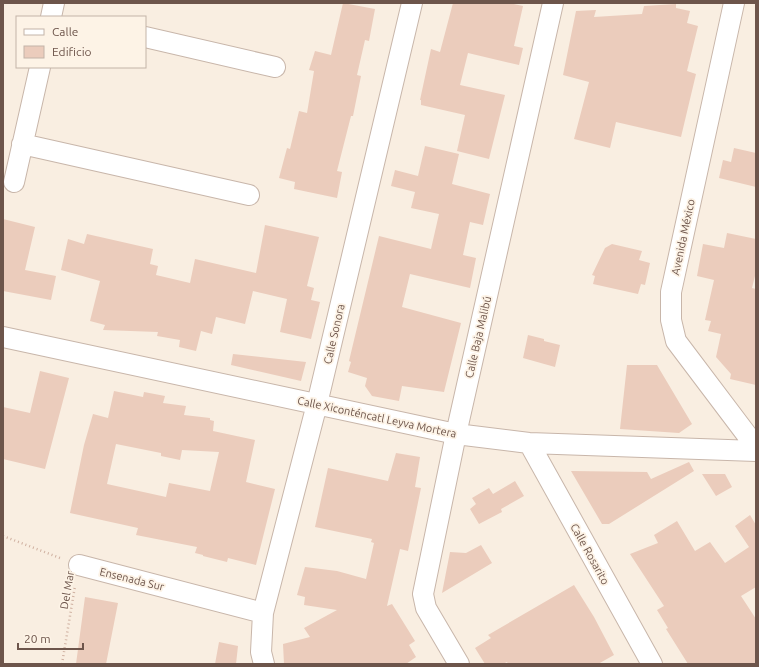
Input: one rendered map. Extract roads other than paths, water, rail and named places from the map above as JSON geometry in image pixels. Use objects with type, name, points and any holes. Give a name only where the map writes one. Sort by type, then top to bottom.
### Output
[{"type":"street","name":"Calle Sonora","points":[[264,664],[261,652],[263,613],[317,404],[412,3]]},
{"type":"street","name":"Calle Baja Malibú","points":[[459,664],[426,608],[423,594],[456,434],[554,3]]},
{"type":"street","name":"Avenida México","points":[[734,3],[671,292],[671,320],[676,341],[756,447]]},
{"type":"street","points":[[146,37],[275,67]]},
{"type":"street","points":[[14,182],[40,68]]},
{"type":"street","points":[[22,144],[249,195]]},
{"type":"street","name":"Calle Xiconténcatl Leyva Mortera","points":[[3,337],[456,434],[529,443],[756,451]]},
{"type":"street","name":"Calle Rosarito","points":[[529,443],[649,663]]},
{"type":"street","name":"Ensenada Sur","points":[[79,565],[263,613]]}]
